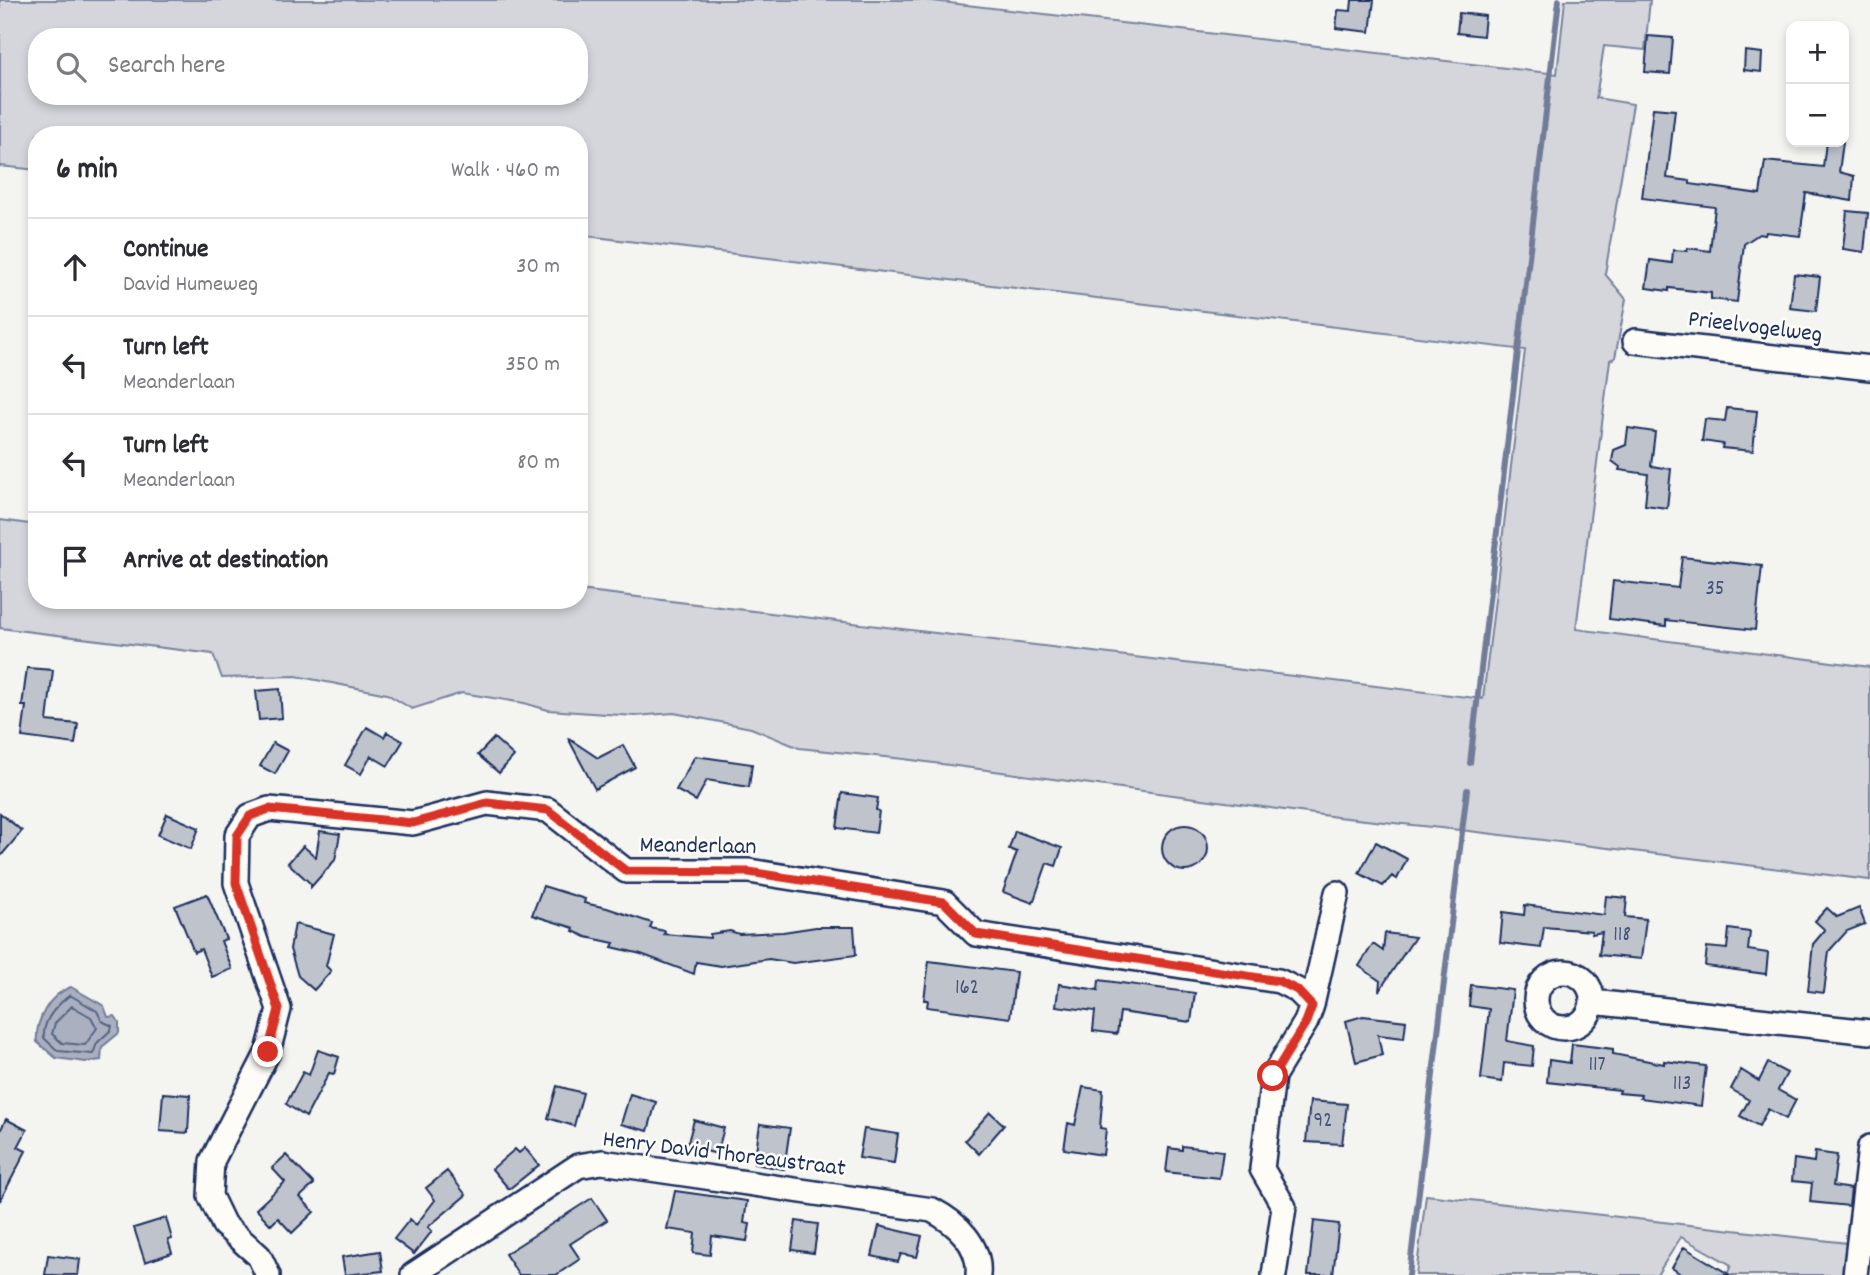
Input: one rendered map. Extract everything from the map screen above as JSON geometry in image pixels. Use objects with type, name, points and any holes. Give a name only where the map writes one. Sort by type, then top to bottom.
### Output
[{"type":"street","name":"Prieelvogelweg","points":[[1635,341],[1870,368]]},
{"type":"street","name":"Meanderlaan","points":[[268,1275],[259,1256],[224,1224],[210,1196],[212,1161],[268,1052],[279,1009],[236,883],[237,836],[250,816],[269,809],[413,823],[487,803],[548,810],[626,871],[749,872],[944,902],[976,934],[1279,981],[1297,990],[1312,1006]]},
{"type":"street","points":[[1275,1275],[1284,1207],[1262,1169],[1273,1076],[1306,1022],[1312,1006],[1337,893]]},
{"type":"street","points":[[1592,1002],[1870,1032]]},
{"type":"street","points":[[1855,1275],[1870,1147]]},
{"type":"street","name":"Henry David Thoreaustraat","points":[[413,1275],[578,1166],[602,1162],[932,1210],[951,1219],[969,1239],[979,1263],[978,1275]]},
{"type":"shaded area","points":[[0,0],[924,0],[1557,74],[1565,0],[1650,0],[1645,50],[1604,46],[1596,98],[1633,104],[1605,274],[1626,299],[1615,358],[1610,360],[1576,629],[1870,667],[1870,880],[1337,817],[904,759],[799,748],[751,728],[674,713],[635,716],[548,710],[524,703],[462,693],[412,709],[387,694],[296,676],[222,678],[213,654],[0,628],[0,520],[28,524],[28,609],[588,609],[588,591],[1483,699],[1525,350],[588,236],[588,126],[28,126],[28,169],[0,166]]},
{"type":"shaded area","points":[[1426,1195],[1847,1243],[1843,1275],[1727,1275],[1731,1265],[1681,1237],[1657,1275],[1416,1275]]},
{"type":"water","points":[[71,987],[104,1006],[108,1017],[115,1016],[119,1022],[119,1033],[102,1047],[101,1060],[86,1062],[56,1058],[37,1042],[45,1009],[57,995]]},
{"type":"building","points":[[1352,0],[1374,0],[1370,32],[1336,28],[1338,10],[1351,11]]},
{"type":"building","points":[[1459,13],[1485,16],[1483,36],[1457,33]]},
{"type":"building","points":[[1648,36],[1673,38],[1670,74],[1645,72]]},
{"type":"building","points":[[1745,51],[1762,53],[1761,72],[1744,70]]},
{"type":"building","points":[[1653,108],[1675,110],[1667,178],[1760,194],[1765,161],[1823,167],[1825,147],[1842,147],[1839,172],[1854,176],[1852,201],[1806,193],[1800,236],[1766,232],[1765,235],[1759,234],[1744,244],[1737,302],[1711,299],[1711,293],[1646,288],[1650,260],[1672,263],[1673,250],[1687,251],[1687,248],[1710,251],[1715,207],[1642,198]]},
{"type":"building","points":[[1847,211],[1868,213],[1864,252],[1843,249]]},
{"type":"building","points":[[1794,274],[1820,277],[1816,311],[1790,308]]},
{"type":"building","points":[[1727,408],[1757,411],[1753,451],[1722,448],[1723,444],[1702,441],[1705,419],[1725,421]]},
{"type":"building","points":[[1628,428],[1655,432],[1651,466],[1671,469],[1667,508],[1645,505],[1648,474],[1619,470],[1620,467],[1612,461],[1614,450],[1626,445]]},
{"type":"building","points":[[1682,557],[1762,566],[1755,630],[1666,620],[1666,626],[1609,619],[1613,581],[1678,588]]},
{"type":"building","points":[[27,668],[53,670],[47,721],[78,724],[75,744],[22,737],[26,706],[22,706]]},
{"type":"building","points":[[280,689],[282,718],[259,720],[256,691]]},
{"type":"building","points":[[367,727],[384,737],[387,732],[403,741],[388,766],[371,756],[361,774],[345,765]]},
{"type":"building","points":[[494,738],[514,756],[499,773],[478,755]]},
{"type":"building","points":[[568,738],[598,758],[623,745],[635,767],[595,789]]},
{"type":"building","points":[[273,743],[288,751],[275,774],[260,766]]},
{"type":"building","points":[[695,756],[752,764],[749,787],[707,780],[696,801],[676,790]]},
{"type":"building","points":[[842,793],[878,798],[876,833],[837,828]]},
{"type":"building","points":[[0,813],[22,831],[0,857]]},
{"type":"building","points":[[167,814],[199,828],[191,849],[158,835]]},
{"type":"building","points":[[1185,825],[1201,832],[1208,848],[1201,864],[1185,871],[1169,864],[1162,848],[1169,832]]},
{"type":"building","points":[[320,831],[340,834],[335,860],[311,887],[288,863],[303,846],[316,857]]},
{"type":"building","points":[[1015,831],[1062,848],[1056,866],[1047,863],[1033,903],[1003,892],[1017,852],[1009,849]]},
{"type":"building","points":[[1376,842],[1407,859],[1397,879],[1392,876],[1383,886],[1359,873]]},
{"type":"building","points":[[543,886],[585,899],[584,903],[652,923],[650,928],[665,931],[664,934],[710,938],[710,934],[730,931],[739,934],[816,927],[854,927],[856,955],[793,963],[769,959],[721,966],[696,962],[694,974],[641,954],[612,947],[614,943],[586,937],[573,931],[574,928],[532,915]]},
{"type":"building","points":[[207,894],[226,939],[221,941],[232,969],[212,977],[201,949],[194,952],[175,906]]},
{"type":"building","points":[[1606,896],[1627,898],[1625,917],[1646,919],[1641,959],[1599,955],[1602,932],[1592,934],[1592,931],[1544,927],[1541,948],[1500,943],[1503,912],[1524,915],[1525,905],[1604,915]]},
{"type":"building","points":[[1827,908],[1837,917],[1859,908],[1865,924],[1847,931],[1829,951],[1824,993],[1808,991],[1813,944],[1825,930],[1815,921]]},
{"type":"building","points":[[295,924],[334,934],[326,966],[331,971],[314,990],[298,976],[290,949]]},
{"type":"building","points":[[1729,929],[1750,932],[1748,950],[1768,953],[1766,974],[1705,966],[1707,947],[1727,949]]},
{"type":"building","points":[[1385,933],[1415,937],[1379,991],[1380,981],[1359,966],[1373,944],[1383,951]]},
{"type":"building","points":[[929,961],[1016,972],[1010,1018],[927,1007],[928,1000],[924,1000]]},
{"type":"building","points":[[1099,980],[1195,993],[1191,1022],[1120,1012],[1117,1034],[1093,1031],[1095,1011],[1056,1006],[1059,984],[1098,990]]},
{"type":"building","points":[[1471,985],[1513,990],[1507,1041],[1534,1046],[1532,1066],[1504,1063],[1502,1082],[1481,1079],[1489,1009],[1469,1006]]},
{"type":"building","points":[[1363,1016],[1406,1021],[1404,1038],[1378,1035],[1382,1055],[1356,1062],[1346,1021]]},
{"type":"building","points":[[1572,1044],[1613,1049],[1613,1054],[1664,1064],[1664,1061],[1706,1066],[1701,1106],[1640,1098],[1641,1095],[1619,1093],[1620,1090],[1547,1082],[1549,1060],[1570,1063]]},
{"type":"building","points":[[318,1050],[339,1057],[334,1074],[329,1073],[306,1117],[286,1104],[303,1072],[309,1075]]},
{"type":"building","points":[[1768,1063],[1787,1073],[1778,1090],[1796,1100],[1786,1119],[1768,1109],[1759,1126],[1740,1116],[1749,1100],[1731,1089],[1741,1070],[1759,1081]]},
{"type":"building","points":[[557,1086],[583,1093],[574,1126],[548,1118]]},
{"type":"building","points":[[1083,1087],[1103,1090],[1100,1128],[1106,1129],[1103,1155],[1064,1149],[1068,1123],[1075,1125]]},
{"type":"building","points":[[163,1093],[190,1095],[188,1133],[160,1131]]},
{"type":"building","points":[[630,1094],[656,1102],[648,1131],[621,1124]]},
{"type":"building","points":[[1310,1101],[1347,1104],[1342,1144],[1306,1142]]},
{"type":"building","points":[[990,1112],[1004,1125],[979,1154],[965,1140]]},
{"type":"building","points":[[6,1119],[27,1130],[18,1147],[26,1151],[0,1201],[0,1131]]},
{"type":"building","points":[[694,1120],[724,1128],[717,1154],[687,1146]]},
{"type":"building","points":[[760,1124],[790,1128],[784,1169],[754,1164]]},
{"type":"building","points":[[864,1129],[898,1134],[894,1163],[859,1158]]},
{"type":"building","points":[[1182,1146],[1223,1151],[1219,1178],[1166,1172],[1169,1148],[1182,1150]]},
{"type":"building","points":[[525,1148],[539,1165],[509,1189],[492,1169],[515,1149],[519,1153]]},
{"type":"building","points":[[1815,1152],[1837,1155],[1833,1186],[1851,1189],[1849,1206],[1810,1202],[1812,1183],[1792,1181],[1794,1159],[1814,1162]]},
{"type":"building","points":[[286,1155],[314,1184],[300,1197],[314,1212],[292,1233],[278,1218],[271,1225],[256,1209],[285,1182],[272,1168]]},
{"type":"building","points":[[447,1171],[466,1195],[428,1227],[432,1231],[414,1254],[394,1239],[410,1219],[416,1225],[435,1200],[426,1188]]},
{"type":"building","points":[[675,1191],[747,1201],[744,1223],[750,1224],[747,1241],[712,1236],[710,1255],[693,1253],[695,1233],[667,1229]]},
{"type":"building","points":[[592,1198],[607,1220],[570,1244],[580,1259],[556,1275],[519,1275],[505,1254]]},
{"type":"building","points":[[166,1218],[172,1239],[168,1240],[172,1253],[145,1262],[134,1228]]},
{"type":"building","points":[[796,1221],[818,1224],[814,1253],[792,1250]]},
{"type":"building","points":[[1314,1221],[1339,1224],[1333,1275],[1308,1275]]},
{"type":"building","points":[[879,1226],[922,1236],[917,1257],[901,1254],[898,1262],[872,1256]]},
{"type":"building","points":[[1684,1247],[1730,1275],[1682,1275],[1672,1268]]},
{"type":"building","points":[[380,1251],[383,1271],[345,1275],[342,1257]]},
{"type":"building","points":[[48,1255],[80,1259],[78,1275],[45,1275]]},
{"type":"waterway","points":[[1470,763],[1559,0]]},
{"type":"waterway","points":[[1409,1275],[1467,790]]},
{"type":"route","points":[[268,1052],[279,1009],[236,883],[237,836],[250,816],[269,809],[413,823],[487,803],[548,810],[626,871],[749,872],[944,902],[976,934],[1279,981],[1297,990],[1312,1006],[1306,1022],[1273,1076]]}]
